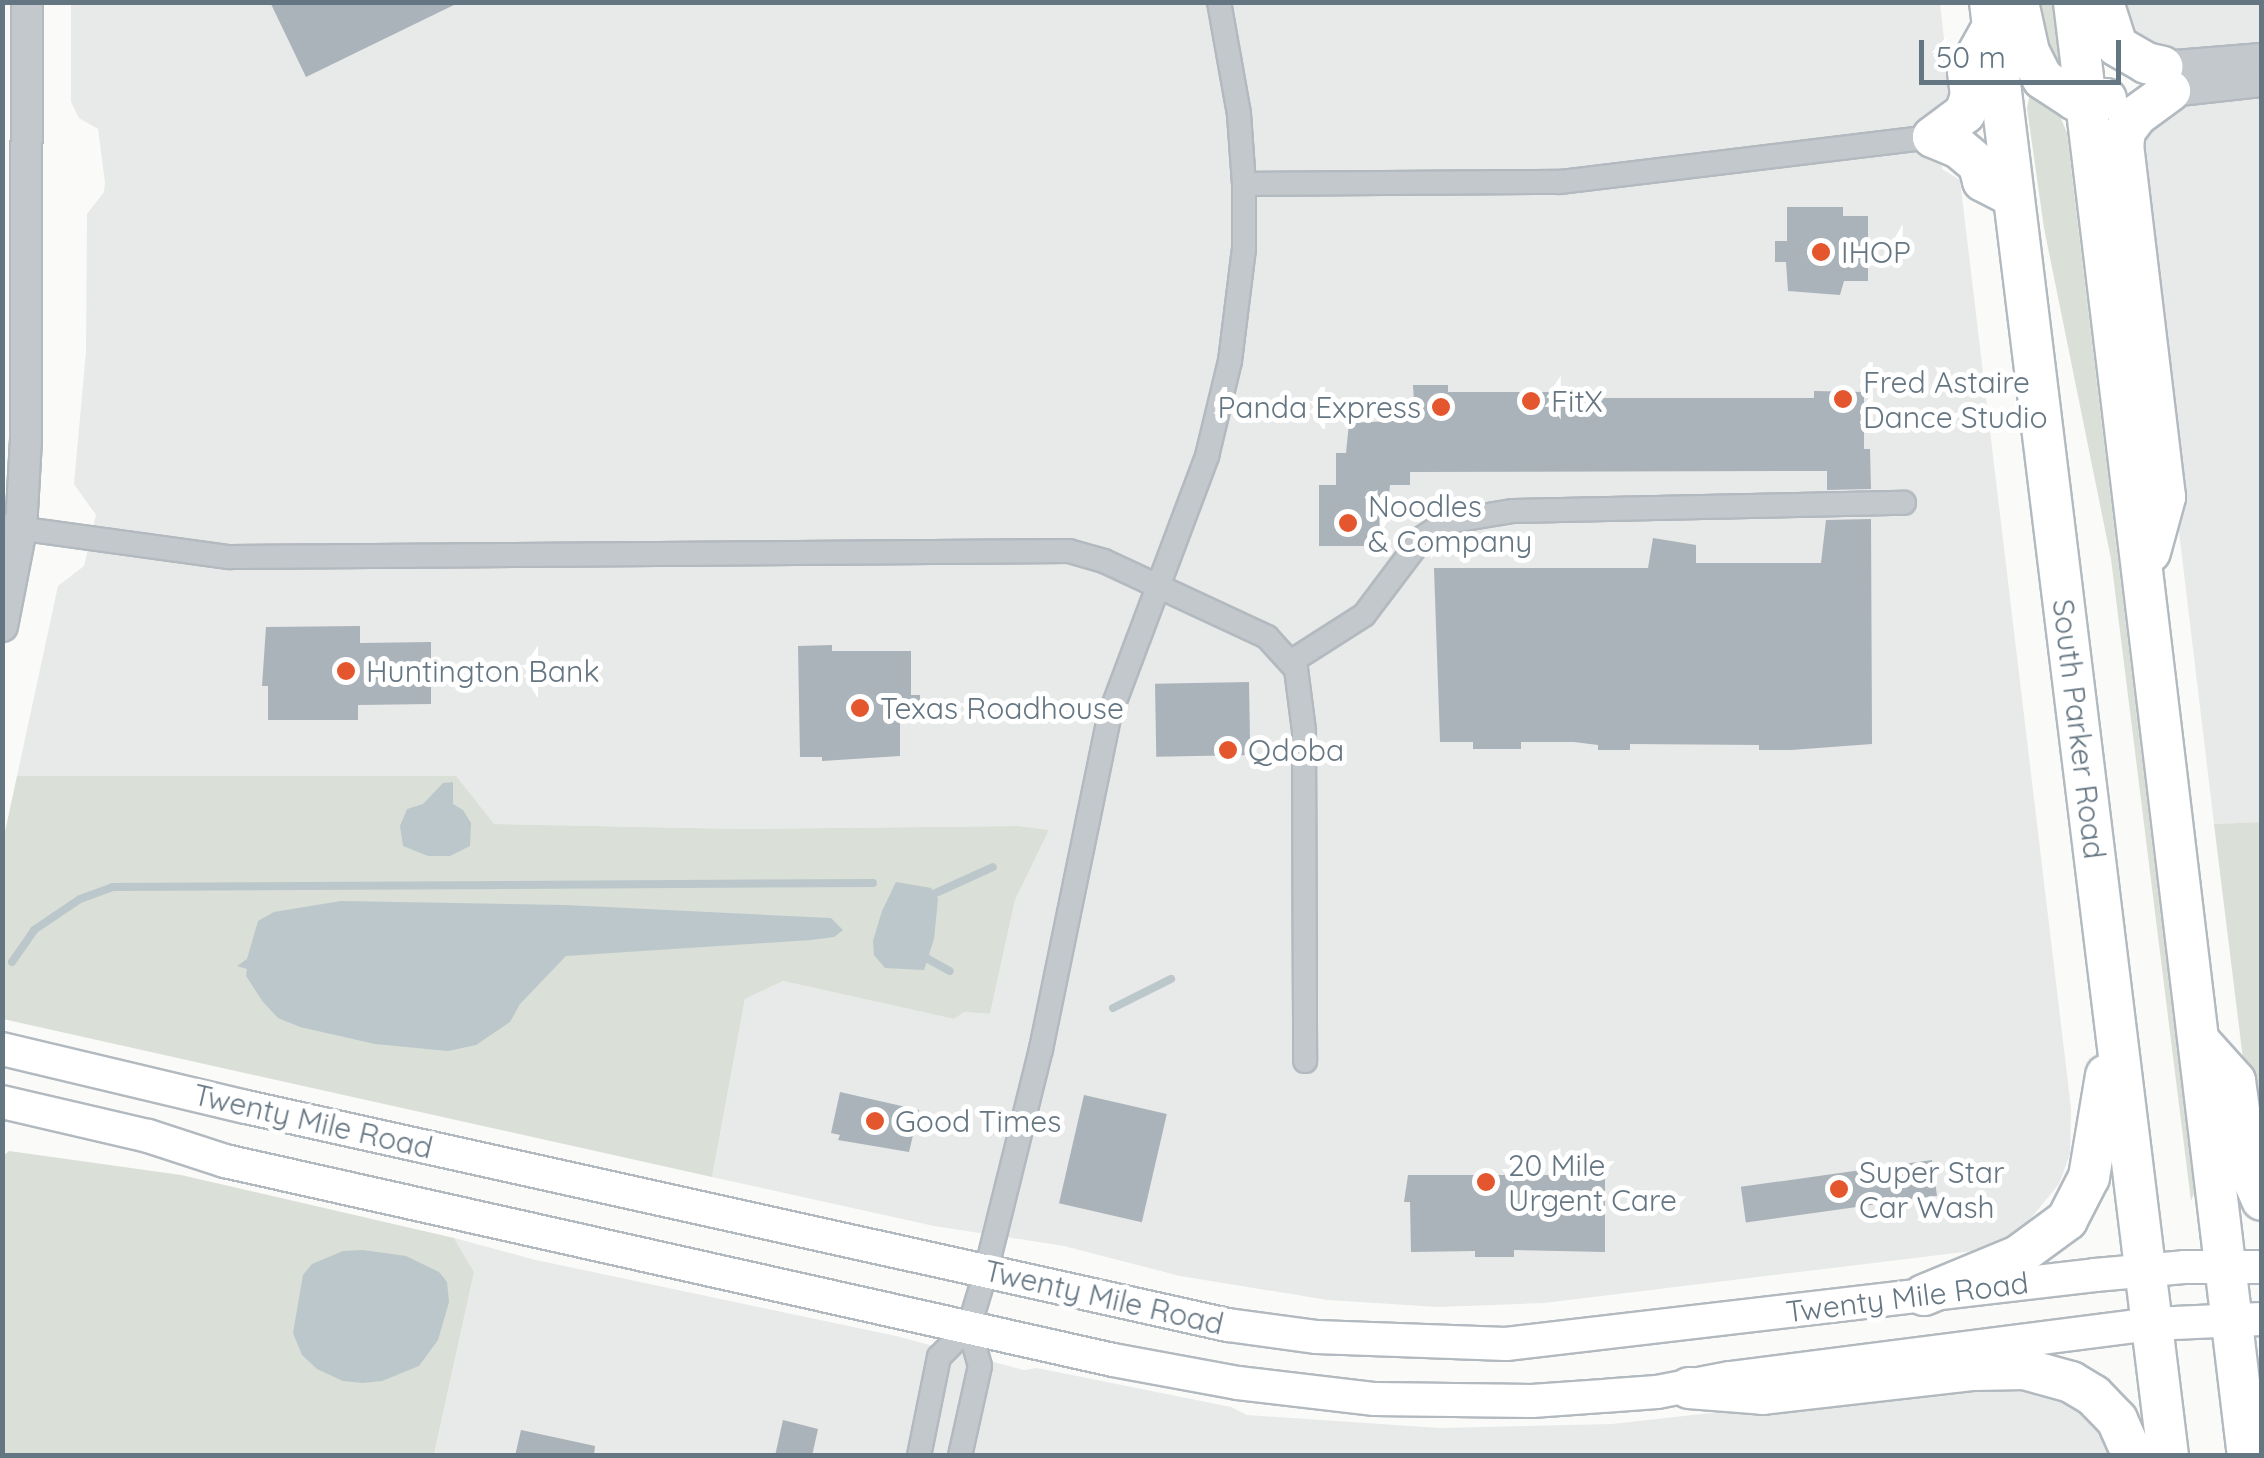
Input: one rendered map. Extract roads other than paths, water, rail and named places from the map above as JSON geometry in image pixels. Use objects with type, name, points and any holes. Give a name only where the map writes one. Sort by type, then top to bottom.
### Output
[{"type":"highway","points":[[2074,2],[2198,1041],[2243,1267],[2248,1456]]},
{"type":"highway","points":[[2103,2],[2118,46],[2167,79]]},
{"type":"highway","points":[[1933,137],[1965,113],[1970,96],[1968,70],[2000,11],[2036,68],[2058,92],[2086,102],[2167,79]]},
{"type":"highway","name":"South Parker Road","points":[[2000,11],[2010,195],[2168,1456]]},
{"type":"highway","points":[[2144,576],[2165,497],[2123,147],[2136,115],[2167,79]]},
{"type":"highway","points":[[1933,137],[1959,148],[1979,166],[1983,181],[2010,195]]},
{"type":"highway","points":[[1924,1295],[2033,1247],[2059,1228],[2076,1206],[2090,1177],[2098,1139],[2114,1017]]},
{"type":"highway","points":[[2198,1041],[2235,1081],[2247,1166],[2262,1200]]},
{"type":"highway","points":[[1688,1388],[1763,1394],[2024,1368],[2071,1382],[2092,1394],[2117,1420],[2133,1456]]},
{"type":"main road","name":"Twenty Mile Road","points":[[2,1049],[246,1108],[1228,1325],[1416,1344],[1545,1340],[2145,1270],[2243,1267]]},
{"type":"main road","name":"Twenty Mile Road","points":[[2,1102],[148,1136],[245,1166],[1163,1370],[1375,1400],[1547,1400],[1688,1388],[1730,1378],[2152,1324],[2246,1319]]},
{"type":"street","points":[[2,626],[29,348],[15,163],[27,2]]},
{"type":"street","points":[[919,1456],[939,1356],[969,1326],[986,1271],[1041,1049],[1109,717],[1207,456],[1225,387],[1240,292],[1244,184],[1235,84],[1219,2]]},
{"type":"street","points":[[2167,79],[2262,59]]},
{"type":"street","points":[[2167,79],[2262,81]]},
{"type":"street","points":[[1244,184],[1560,182],[1933,137]]},
{"type":"street","points":[[1292,661],[1364,616],[1422,538],[1447,522],[1512,511],[1904,503]]},
{"type":"street","points":[[12,527],[228,557],[1070,550],[1266,637],[1292,661],[1300,681],[1304,731],[1305,1061]]},
{"type":"street","points":[[960,1456],[980,1366],[969,1326]]},
{"type":"waterway","points":[[929,896],[993,867]]},
{"type":"waterway","points":[[12,962],[34,930],[80,899],[113,887],[873,883]]},
{"type":"waterway","points":[[919,954],[950,971]]},
{"type":"waterway","points":[[1113,1008],[1171,979]]},
{"type":"place","name":"IHOP","points":[[1821,252]]},
{"type":"place","name":"Fred Astaire Dance Studio","points":[[1843,399]]},
{"type":"place","name":"FitX","points":[[1531,401]]},
{"type":"place","name":"Panda Express","points":[[1441,407]]},
{"type":"place","name":"Noodles & Company","points":[[1348,523]]},
{"type":"place","name":"Huntington Bank","points":[[346,671]]},
{"type":"place","name":"Texas Roadhouse","points":[[860,708]]},
{"type":"place","name":"Qdoba","points":[[1228,750]]},
{"type":"place","name":"Good Times","points":[[875,1121]]},
{"type":"place","name":"20 Mile Urgent Care","points":[[1486,1182]]},
{"type":"place","name":"Super Star Car Wash","points":[[1839,1189]]}]
